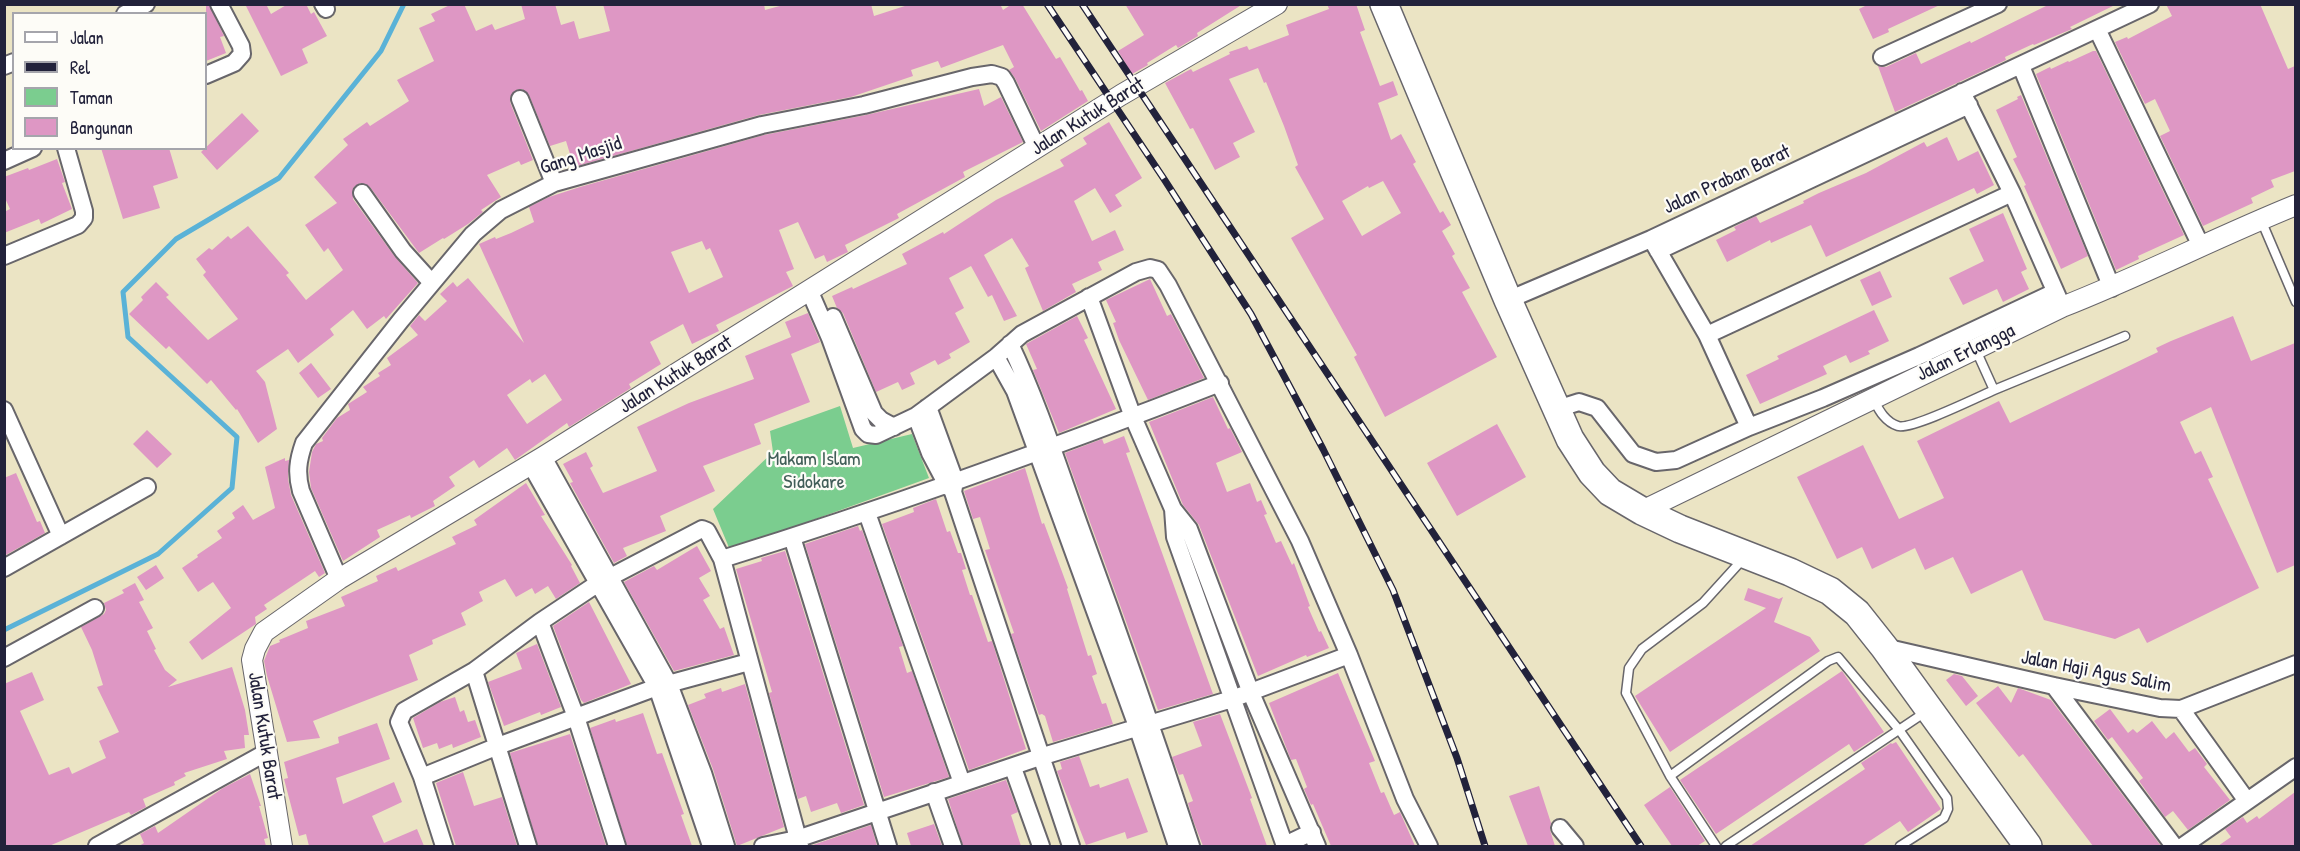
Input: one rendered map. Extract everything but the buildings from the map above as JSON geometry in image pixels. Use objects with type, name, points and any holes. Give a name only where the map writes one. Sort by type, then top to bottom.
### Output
[{"type":"highway","points":[[1384,4],[1508,300],[1570,439],[1592,473],[1610,492],[1642,511],[1830,591],[1857,613],[2028,846]]},
{"type":"street","points":[[129,12],[146,4]]},
{"type":"street","points":[[207,75],[234,63],[242,54],[241,46],[219,4]]},
{"type":"street","name":"Jalan Kutuk Barat","points":[[282,846],[252,660],[255,648],[264,632],[339,579],[537,461],[1122,95],[1277,4]]},
{"type":"street","points":[[1882,57],[1998,4]]},
{"type":"street","name":"Jalan Praban Barat","points":[[1508,300],[1654,245],[1965,98],[2021,66],[2150,4]]},
{"type":"street","points":[[2097,29],[2201,246]]},
{"type":"street","points":[[2021,66],[2112,288]]},
{"type":"street","name":"Gang Masjid","points":[[339,579],[297,477],[298,460],[304,442],[473,234],[501,210],[554,183],[762,125],[864,105],[992,74],[1002,77],[1006,82],[1037,148]]},
{"type":"street","points":[[1557,409],[1580,402],[1597,408],[1633,454],[1656,462],[1676,460],[1749,427],[2059,299],[2012,193],[1965,98]]},
{"type":"street","points":[[520,99],[554,183]]},
{"type":"street","points":[[4,161],[29,150]]},
{"type":"street","points":[[4,256],[78,225],[84,218],[67,150]]},
{"type":"street","points":[[362,193],[403,251],[432,283]]},
{"type":"street","points":[[1707,335],[2012,193]]},
{"type":"street","name":"Jalan Erlangga","points":[[1642,511],[1975,348],[2059,299],[2112,288],[2201,246],[2295,206]]},
{"type":"street","points":[[1654,245],[1707,335],[1749,427]]},
{"type":"street","points":[[815,289],[830,338],[864,429],[868,434],[876,435],[922,412],[1040,322],[1136,272],[1150,268],[1158,270],[1220,383],[1300,541],[1405,799],[1430,846]]},
{"type":"street","points":[[1089,297],[1133,417],[1173,509],[1189,529],[1251,693],[1315,839],[1285,846],[1175,537],[1173,509]]},
{"type":"street","points":[[1010,344],[1033,395],[1044,450]]},
{"type":"street","points":[[996,357],[1044,450],[1191,846]]},
{"type":"street","points":[[722,559],[952,486],[1220,383]]},
{"type":"street","points":[[4,410],[61,536]]},
{"type":"street","points":[[922,412],[930,453],[952,486],[1071,846]]},
{"type":"street","points":[[537,461],[663,685],[703,773],[726,846]]},
{"type":"street","points":[[4,568],[147,487]]},
{"type":"street","points":[[867,513],[962,783]]},
{"type":"street","points":[[444,846],[422,777],[399,722],[404,711],[474,671],[540,622],[604,581],[704,529],[722,559],[798,843]]},
{"type":"street","points":[[792,537],[888,846]]},
{"type":"street","points":[[4,658],[95,608]]},
{"type":"street","points":[[540,622],[576,717],[617,846]]},
{"type":"street","name":"Jalan Haji Agus Salim","points":[[1884,647],[2054,686],[2160,708],[2181,709],[2295,664]]},
{"type":"street","points":[[763,846],[798,843],[934,792],[1013,768],[1040,757],[1251,693],[1348,655]]},
{"type":"street","points":[[422,777],[498,746],[663,685],[749,662]]},
{"type":"street","points":[[474,671],[528,846]]},
{"type":"street","points":[[663,685],[711,846]]},
{"type":"street","points":[[2054,686],[2174,846]]},
{"type":"street","points":[[2181,709],[2247,801]]},
{"type":"street","points":[[1145,727],[1177,846]]},
{"type":"street","points":[[97,846],[267,752]]},
{"type":"street","points":[[2183,846],[2295,767]]},
{"type":"street","points":[[1013,768],[1041,846]]},
{"type":"street","points":[[934,792],[953,846]]},
{"type":"street","points":[[1560,828],[1575,846]]},
{"type":"lane","points":[[2260,220],[2295,302]]},
{"type":"lane","points":[[1872,398],[1881,415],[1899,427],[1907,427],[2125,336]]},
{"type":"lane","points":[[1975,348],[1994,390]]},
{"type":"lane","points":[[1716,846],[1670,776],[1626,693],[1629,668],[1642,649],[1703,603],[1747,555]]},
{"type":"lane","points":[[1670,776],[1833,658],[1838,657],[1900,731],[1947,798],[1948,808],[1944,818],[1900,846]]},
{"type":"lane","points":[[1726,846],[1930,710]]},
{"type":"green space","name":"Makam Islam Sidokare","points":[[840,406],[853,448],[912,434],[929,478],[730,550],[713,509],[773,452],[770,431]]},
{"type":"waterway","points":[[4,630],[158,554],[232,488],[237,437],[128,337],[123,292],[176,239],[279,178],[381,51],[404,4]]},
{"type":"railway","points":[[1047,4],[1251,314],[1323,449],[1393,590],[1457,758],[1485,846]]},
{"type":"railway","points":[[1082,4],[1641,846]]}]
